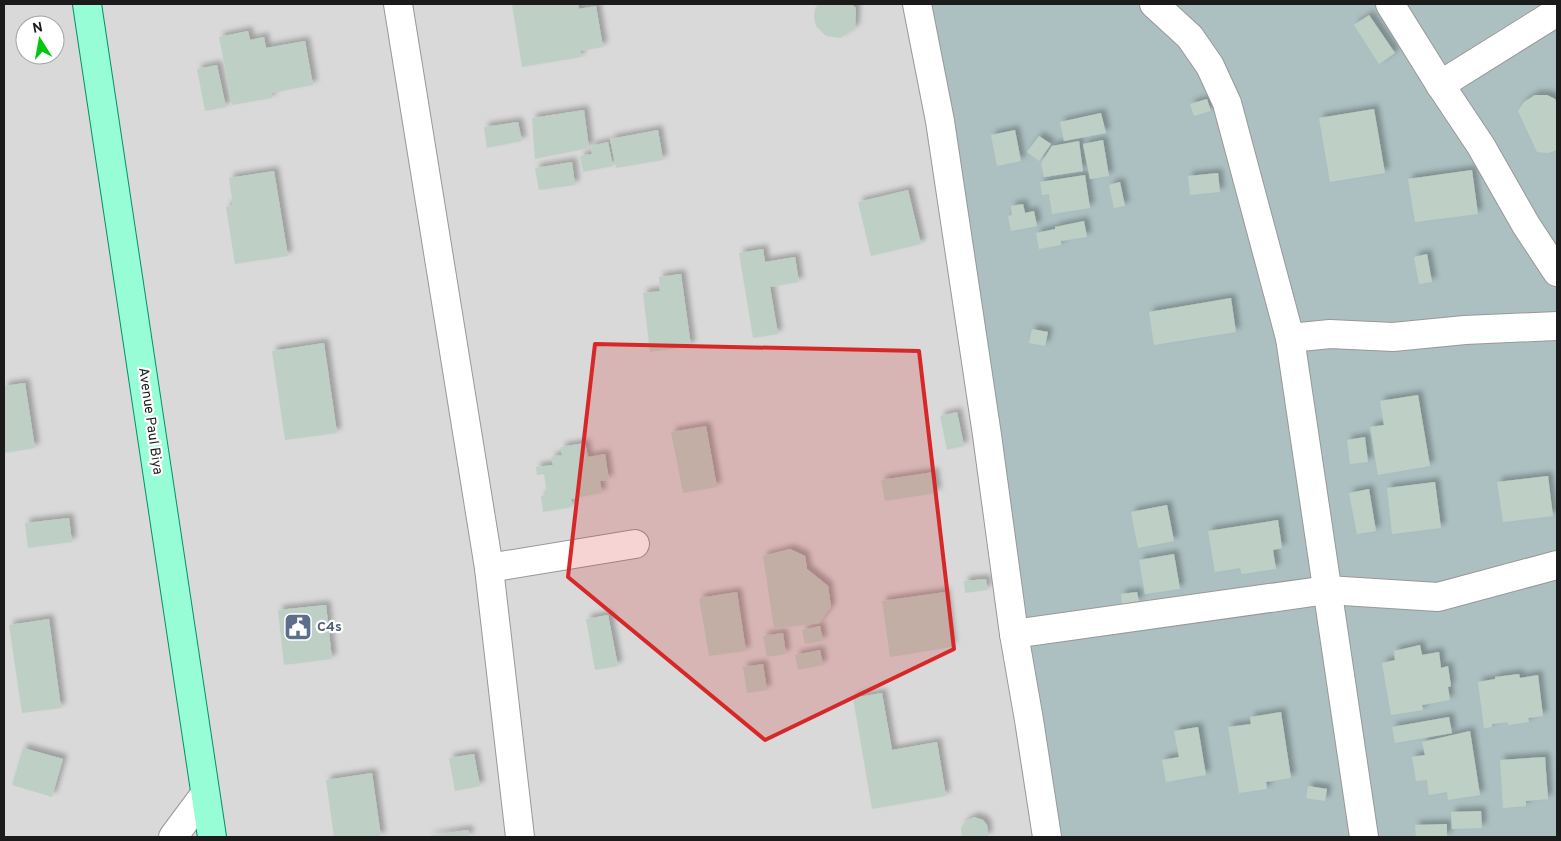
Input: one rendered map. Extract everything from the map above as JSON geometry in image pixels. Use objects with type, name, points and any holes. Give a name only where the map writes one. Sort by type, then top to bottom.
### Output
[{"type":"main road","name":"Avenue Paul Biya","points":[[87,4],[212,837]]},
{"type":"street","points":[[398,4],[489,568],[520,837]]},
{"type":"street","points":[[917,4],[940,121],[987,436],[1014,634],[1046,837]]},
{"type":"street","points":[[1154,4],[1190,36],[1210,66],[1227,103],[1290,338],[1364,837]]},
{"type":"street","points":[[1390,4],[1481,146],[1526,225],[1557,272]]},
{"type":"street","points":[[1440,84],[1557,12]]},
{"type":"street","points":[[1290,338],[1330,334],[1393,337],[1465,330],[1557,326]]},
{"type":"street","points":[[489,568],[634,544]]},
{"type":"street","points":[[1014,634],[1326,590],[1438,598],[1557,565]]},
{"type":"street","points":[[173,837],[205,794]]},
{"type":"highlighted area","points":[[595,344],[919,351],[954,649],[765,740],[568,577]]},
{"type":"shaded area","points":[[4,4],[923,4],[1047,837],[4,837]]},
{"type":"shaded area","points":[[923,4],[1557,4],[1557,837],[1047,837]]},
{"type":"building","points":[[512,4],[578,4],[579,9],[596,6],[603,47],[580,51],[581,57],[522,67]]},
{"type":"building","points":[[820,4],[851,4],[856,8],[855,28],[840,38],[826,36],[816,26],[814,18],[815,9]]},
{"type":"building","points":[[1369,15],[1395,53],[1379,64],[1354,25]]},
{"type":"building","points":[[248,31],[250,40],[264,37],[266,48],[305,41],[313,85],[271,93],[272,98],[232,105],[219,37]]},
{"type":"building","points":[[217,65],[226,107],[205,111],[197,69]]},
{"type":"building","points":[[1535,95],[1547,95],[1555,99],[1557,103],[1557,150],[1548,153],[1537,152],[1518,111],[1524,102]]},
{"type":"building","points":[[1207,99],[1211,111],[1194,116],[1190,104]]},
{"type":"building","points":[[1374,109],[1385,173],[1330,182],[1319,118]]},
{"type":"building","points":[[584,110],[589,148],[535,159],[532,118]]},
{"type":"building","points":[[1101,113],[1106,133],[1064,141],[1060,122]]},
{"type":"building","points":[[518,122],[522,141],[487,148],[484,127]]},
{"type":"building","points":[[658,130],[663,160],[616,168],[610,139]]},
{"type":"building","points":[[1015,130],[1021,161],[997,166],[991,135]]},
{"type":"building","points":[[1039,136],[1051,144],[1039,161],[1027,152]]},
{"type":"building","points":[[1103,140],[1109,176],[1090,179],[1083,144]]},
{"type":"building","points":[[1079,141],[1083,171],[1044,177],[1041,163],[1052,146]]},
{"type":"building","points":[[608,142],[613,166],[583,172],[580,156],[592,154],[591,146]]},
{"type":"building","points":[[572,162],[575,185],[539,190],[535,168]]},
{"type":"building","points":[[1472,170],[1478,214],[1415,222],[1408,179]]},
{"type":"building","points":[[274,171],[288,256],[235,264],[226,207],[233,205],[229,178]]},
{"type":"building","points":[[1218,173],[1220,192],[1190,195],[1188,176]]},
{"type":"building","points":[[1085,175],[1090,208],[1052,214],[1049,194],[1042,195],[1040,182]]},
{"type":"building","points":[[1120,182],[1125,206],[1114,208],[1109,185]]},
{"type":"building","points":[[908,190],[921,244],[871,256],[858,202]]},
{"type":"building","points":[[1023,204],[1025,213],[1034,211],[1037,226],[1011,231],[1008,216],[1012,215],[1011,206]]},
{"type":"building","points":[[1084,221],[1087,237],[1061,241],[1061,245],[1039,249],[1036,233]]},
{"type":"building","points":[[763,249],[765,262],[795,257],[799,282],[770,287],[778,334],[753,338],[739,253]]},
{"type":"building","points":[[1427,254],[1432,282],[1419,284],[1414,257]]},
{"type":"building","points":[[681,274],[691,346],[650,352],[643,293],[660,291],[659,277]]},
{"type":"building","points":[[1231,298],[1236,332],[1154,345],[1149,312]]},
{"type":"building","points":[[1032,329],[1048,332],[1045,346],[1029,343]]},
{"type":"building","points":[[324,343],[337,433],[285,440],[272,351]]},
{"type":"building","points":[[25,383],[35,448],[4,453],[4,386]]},
{"type":"building","points":[[1418,395],[1430,466],[1378,475],[1370,427],[1384,425],[1380,401]]},
{"type":"building","points":[[957,412],[964,446],[947,450],[940,416]]},
{"type":"building","points":[[706,426],[717,487],[683,493],[671,432]]},
{"type":"building","points":[[1365,437],[1368,462],[1350,464],[1347,440]]},
{"type":"building","points":[[585,443],[588,457],[605,454],[609,480],[600,481],[602,493],[571,499],[572,507],[543,512],[541,496],[547,495],[544,474],[537,475],[536,467],[553,465],[551,457],[562,455],[561,447]]},
{"type":"building","points":[[934,472],[937,493],[885,501],[881,480]]},
{"type":"building","points":[[1548,476],[1553,516],[1503,522],[1497,482]]},
{"type":"building","points":[[1435,482],[1441,528],[1392,534],[1387,488]]},
{"type":"building","points":[[1369,489],[1376,531],[1357,534],[1349,493]]},
{"type":"building","points":[[1167,505],[1174,541],[1138,548],[1131,512]]},
{"type":"building","points":[[69,518],[72,542],[28,548],[25,523]]},
{"type":"building","points":[[1278,520],[1282,548],[1273,550],[1276,569],[1242,574],[1240,568],[1215,572],[1208,531]]},
{"type":"building","points":[[790,549],[805,556],[807,569],[828,586],[831,607],[819,623],[774,629],[763,556]]},
{"type":"building","points":[[1174,554],[1180,589],[1145,594],[1139,560]]},
{"type":"building","points":[[986,579],[987,590],[965,593],[964,581]]},
{"type":"building","points":[[737,592],[746,651],[709,656],[699,598]]},
{"type":"building","points":[[945,592],[952,647],[890,657],[882,601]]},
{"type":"building","points":[[1137,592],[1139,602],[1122,604],[1121,594]]},
{"type":"building","points":[[326,605],[332,659],[284,665],[278,610]]},
{"type":"building","points":[[608,615],[618,666],[595,670],[586,619]]},
{"type":"building","points":[[49,619],[61,708],[22,713],[9,625]]},
{"type":"building","points":[[820,626],[823,641],[805,644],[802,630]]},
{"type":"building","points":[[783,633],[786,654],[767,657],[763,636]]},
{"type":"building","points":[[1420,645],[1422,655],[1439,652],[1441,668],[1448,666],[1451,686],[1448,687],[1450,700],[1422,705],[1423,710],[1391,715],[1382,663],[1395,660],[1394,651]]},
{"type":"building","points":[[820,650],[823,665],[798,670],[795,655]]},
{"type":"building","points":[[763,664],[767,690],[747,693],[743,667]]},
{"type":"building","points":[[1519,674],[1520,678],[1538,675],[1543,716],[1528,718],[1529,722],[1508,725],[1508,722],[1492,724],[1492,727],[1484,728],[1478,682],[1495,679],[1495,677]]},
{"type":"building","points":[[882,693],[892,750],[937,742],[946,796],[872,809],[853,698]]},
{"type":"building","points":[[1281,712],[1291,778],[1266,782],[1267,789],[1239,793],[1228,727],[1251,724],[1250,717]]},
{"type":"building","points":[[1449,717],[1452,733],[1395,743],[1392,727]]},
{"type":"building","points":[[1198,727],[1206,775],[1166,782],[1162,760],[1179,757],[1174,731]]},
{"type":"building","points":[[1470,731],[1480,795],[1448,800],[1447,792],[1429,795],[1427,780],[1416,781],[1412,757],[1425,755],[1422,742]]},
{"type":"building","points":[[23,748],[63,759],[52,797],[12,785]]},
{"type":"building","points":[[474,754],[480,786],[455,791],[449,758]]},
{"type":"building","points":[[1545,757],[1548,799],[1526,801],[1526,806],[1503,808],[1500,760]]},
{"type":"building","points":[[372,773],[381,837],[334,837],[326,780]]},
{"type":"building","points":[[1308,786],[1327,789],[1325,801],[1306,798]]},
{"type":"building","points":[[1481,811],[1482,828],[1452,829],[1451,812]]},
{"type":"building","points":[[974,817],[983,820],[987,825],[988,837],[962,837],[961,828],[966,821]]},
{"type":"building","points":[[1447,824],[1447,837],[1416,837],[1415,825]]},
{"type":"building","points":[[468,830],[470,837],[429,837],[429,836]]},
{"type":"place","name":"C4s","points":[[298,627]]}]
